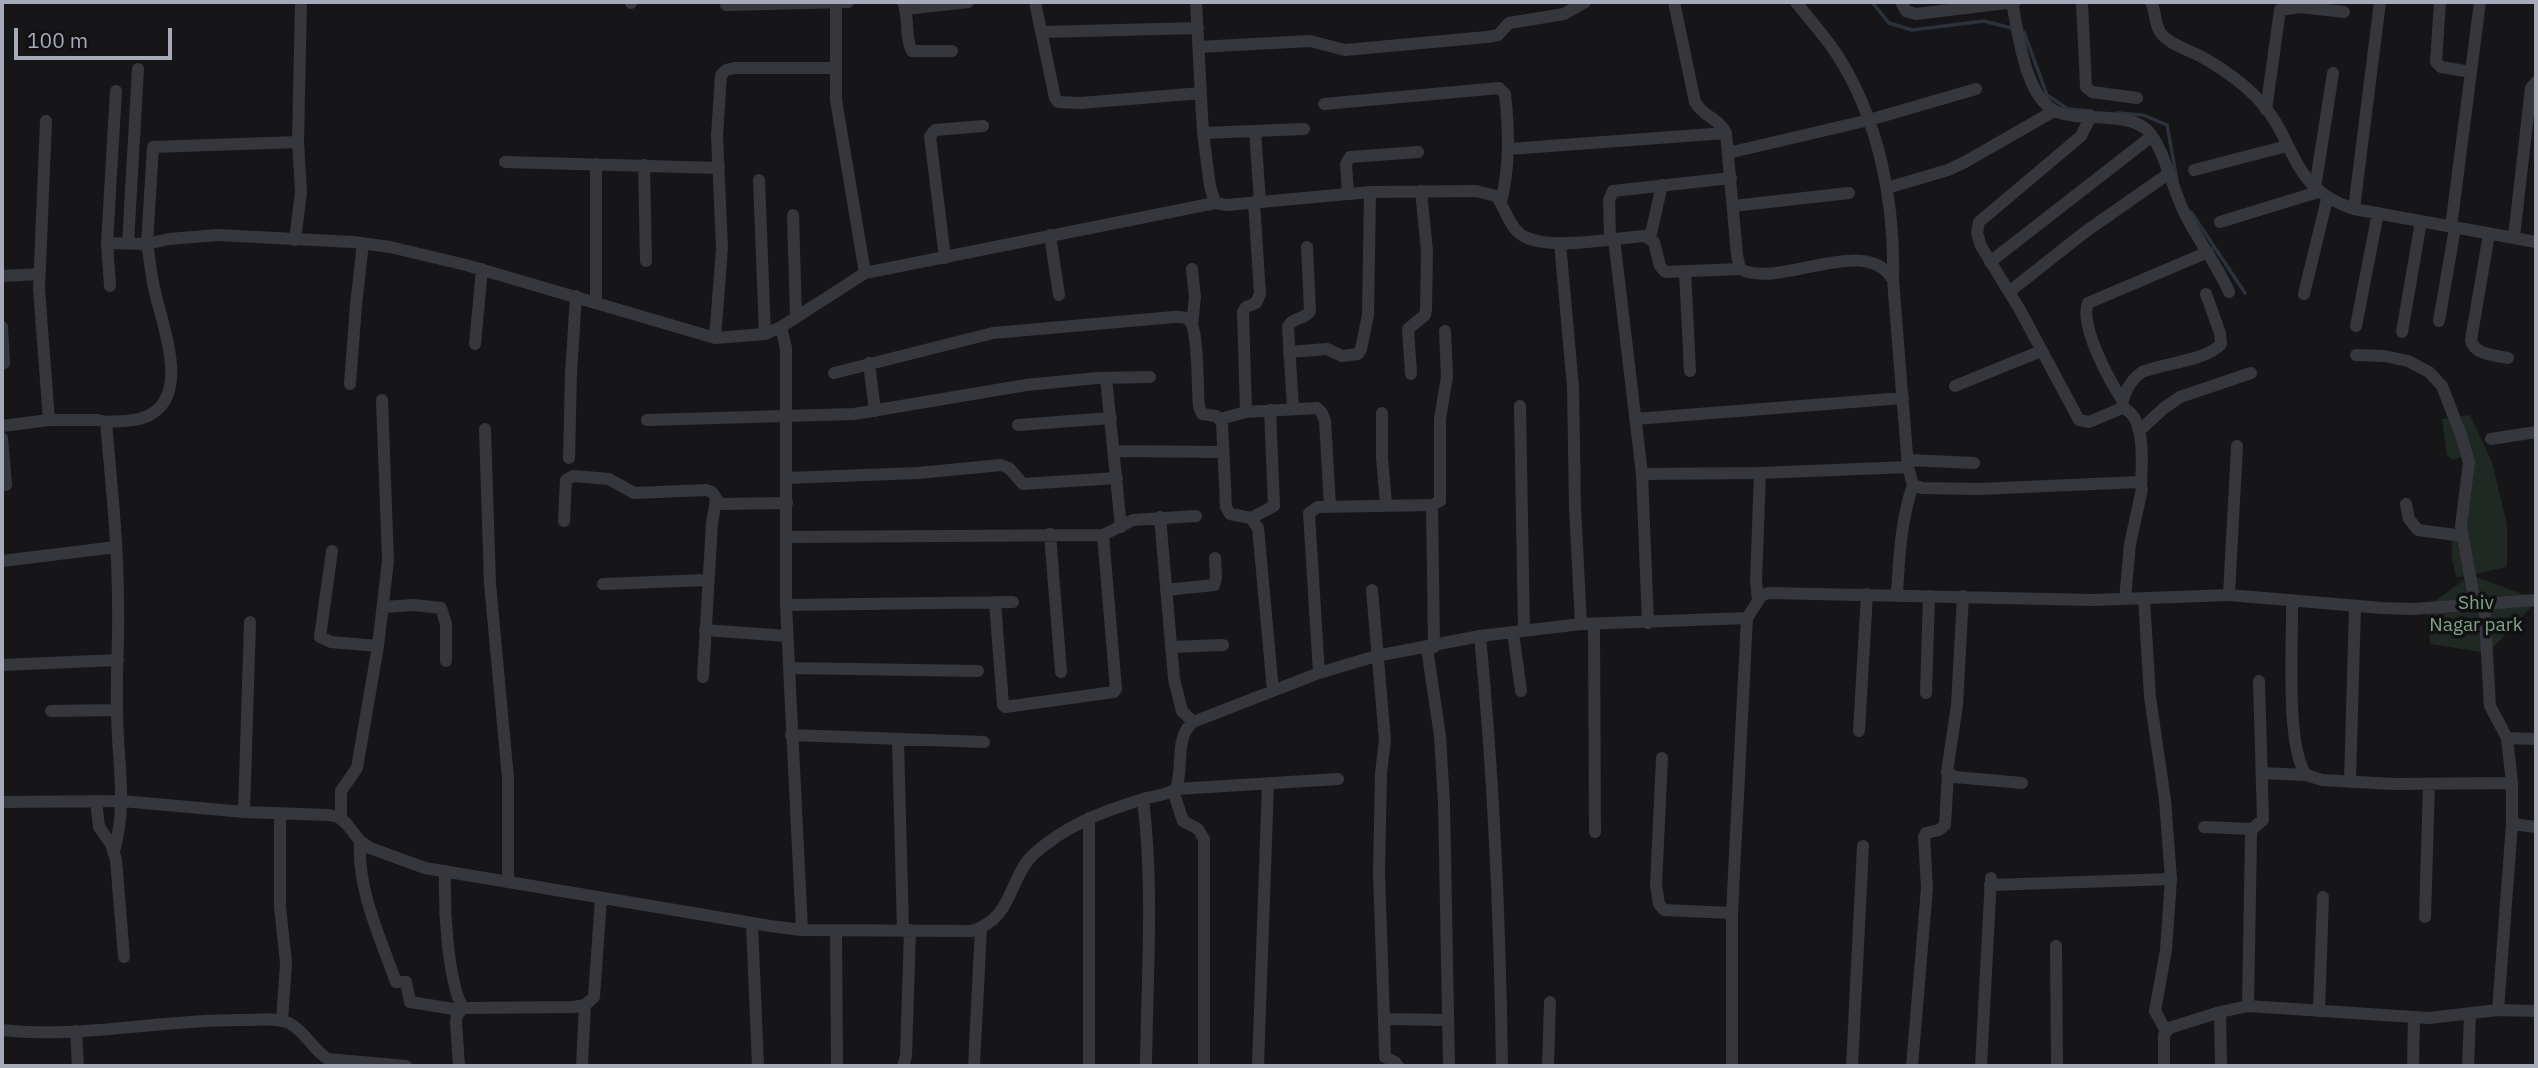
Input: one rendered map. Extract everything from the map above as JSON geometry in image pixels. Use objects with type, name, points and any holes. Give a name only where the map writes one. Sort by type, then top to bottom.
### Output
[{"type":"street","points":[[295,240],[301,192],[298,142],[301,2]]},
{"type":"street","points":[[835,2],[836,100],[865,273]]},
{"type":"street","points":[[726,5],[848,2]]},
{"type":"street","points":[[952,51],[912,51],[905,6],[968,2]]},
{"type":"street","points":[[1035,2],[1055,98],[1061,103],[1201,93]]},
{"type":"street","points":[[1196,2],[1203,132],[1215,203]]},
{"type":"street","points":[[1199,47],[1310,41],[1345,50],[1487,37],[1498,35],[1509,23],[1563,14],[1585,2]]},
{"type":"street","points":[[1674,2],[1696,102],[1704,114],[1721,124],[1726,133],[1740,269]]},
{"type":"street","points":[[1796,2],[1835,52],[1850,77],[1869,120],[1887,188],[1908,463],[1913,485],[1903,531],[1897,594]]},
{"type":"street","points":[[1901,2],[1906,11],[1916,14],[2014,2],[2016,23],[2030,79],[2042,101],[2054,111],[2131,121],[2142,126],[2152,136],[2185,214],[2230,292]]},
{"type":"street","points":[[2082,2],[2086,87],[2092,92],[2137,97]]},
{"type":"street","points":[[2354,209],[2380,2]]},
{"type":"street","points":[[2440,2],[2436,62],[2441,67],[2471,72]]},
{"type":"street","points":[[2439,321],[2480,2]]},
{"type":"street","points":[[2152,3],[2162,36],[2227,73],[2253,94],[2266,110],[2300,169],[2320,193],[2354,209],[2536,242]]},
{"type":"street","points":[[2266,110],[2280,10],[2300,7],[2344,12]]},
{"type":"street","points":[[1043,32],[1198,28]]},
{"type":"street","points":[[715,338],[722,248],[719,168],[720,81],[723,72],[734,68],[836,68]]},
{"type":"street","points":[[128,243],[138,69]]},
{"type":"street","points":[[2304,294],[2320,193],[2333,73]]},
{"type":"street","points":[[2514,237],[2531,88],[2536,82]]},
{"type":"street","points":[[1324,104],[1499,88],[1505,94],[1509,149],[1506,183],[1501,202]]},
{"type":"street","points":[[1728,153],[1869,120],[1976,89]]},
{"type":"street","points":[[110,286],[107,243],[116,91]]},
{"type":"street","points":[[1887,188],[1957,166],[2054,111]]},
{"type":"street","points":[[2091,116],[2081,136],[1979,222],[1977,227],[1978,239],[1990,262],[2079,420],[2089,422],[2122,404],[2130,384],[2142,372],[2218,348],[2222,339],[2206,294]]},
{"type":"street","points":[[46,121],[39,274],[49,420]]},
{"type":"street","points":[[945,258],[930,136],[935,130],[983,126]]},
{"type":"street","points":[[1203,132],[1304,129]]},
{"type":"street","points":[[1246,412],[1243,312],[1246,307],[1256,303],[1260,294],[1255,131]]},
{"type":"street","points":[[1509,149],[1726,133]]},
{"type":"street","points":[[1990,262],[2152,136]]},
{"type":"street","points":[[2,426],[49,420],[106,422],[143,418],[156,412],[166,398],[172,362],[154,289],[147,244],[153,147],[298,142]]},
{"type":"street","points":[[2194,170],[2287,146]]},
{"type":"street","points":[[1348,193],[1346,164],[1350,158],[1366,154],[1418,152]]},
{"type":"street","points":[[505,162],[719,168]]},
{"type":"street","points":[[596,164],[596,302]]},
{"type":"street","points":[[644,165],[646,261]]},
{"type":"street","points":[[2009,292],[2093,225],[2168,174]]},
{"type":"street","points":[[1648,624],[1642,474],[1609,200],[1612,191],[1731,178]]},
{"type":"street","points":[[760,180],[765,334]]},
{"type":"street","points":[[1650,238],[1662,185]]},
{"type":"street","points":[[1411,374],[1408,329],[1425,315],[1426,309],[1427,251],[1421,191]]},
{"type":"street","points":[[107,243],[147,244],[218,235],[363,243],[390,247],[482,269],[518,282],[576,296],[715,338],[765,334],[781,327],[865,273],[1215,203],[1227,205],[1348,193],[1476,191],[1496,196],[1518,232],[1538,241],[1560,243],[1645,236],[1650,238],[1657,247],[1662,270],[1665,272],[1740,269],[1748,272],[1777,272],[1858,261],[1875,264],[1887,270],[1893,280]]},
{"type":"street","points":[[1289,352],[1326,349],[1349,356],[1358,354],[1361,349],[1368,315],[1370,192]]},
{"type":"street","points":[[1733,206],[1849,193]]},
{"type":"street","points":[[2220,222],[2320,193]]},
{"type":"street","points":[[2356,326],[2378,214]]},
{"type":"street","points":[[793,215],[796,317]]},
{"type":"street","points":[[2402,332],[2421,222]]},
{"type":"street","points":[[2489,234],[2471,340],[2477,350],[2508,358]]},
{"type":"street","points":[[1050,235],[1059,295]]},
{"type":"street","points":[[350,384],[363,243]]},
{"type":"street","points":[[1560,243],[1573,387],[1575,507],[1588,624],[1595,832]]},
{"type":"street","points":[[1293,408],[1290,323],[1305,317],[1310,311],[1307,247]]},
{"type":"street","points":[[2125,599],[2130,544],[2141,494],[2139,430],[2122,404],[2091,334],[2086,312],[2088,303],[2208,252]]},
{"type":"street","points":[[475,344],[482,269]]},
{"type":"street","points":[[1192,269],[1195,298],[1192,325],[1199,407],[1202,414],[1220,419],[1246,412],[1311,407],[1322,413],[1327,442],[1330,506]]},
{"type":"street","points":[[1685,271],[1690,372]]},
{"type":"street","points":[[2,276],[39,274]]},
{"type":"street","points":[[569,458],[570,374],[576,296]]},
{"type":"street","points":[[834,373],[976,337],[1015,330],[1174,317],[1183,317],[1192,325]]},
{"type":"street","points":[[2,327],[4,363]]},
{"type":"street","points":[[781,327],[786,348],[787,636],[802,930]]},
{"type":"street","points":[[1319,673],[1308,517],[1311,509],[1330,506],[1432,505],[1440,501],[1440,419],[1447,387],[1445,331]]},
{"type":"street","points":[[1955,386],[2042,351]]},
{"type":"street","points":[[2356,355],[2408,360],[2429,372],[2442,386],[2469,463],[2461,514],[2463,536],[2480,603],[2490,706],[2507,738],[2512,783],[2512,824],[2498,1010]]},
{"type":"street","points":[[869,363],[875,411]]},
{"type":"street","points":[[2139,430],[2180,397],[2252,373]]},
{"type":"street","points":[[647,420],[855,414],[1026,385],[1150,377]]},
{"type":"street","points":[[1107,378],[1121,527]]},
{"type":"street","points":[[1635,419],[1903,398]]},
{"type":"street","points":[[341,820],[341,791],[357,768],[383,607],[388,532],[382,400]]},
{"type":"street","points":[[1520,406],[1521,691]]},
{"type":"street","points":[[1220,419],[1227,511],[1251,518],[1274,506],[1269,410]]},
{"type":"street","points":[[1382,413],[1386,505]]},
{"type":"street","points":[[1017,425],[1111,418]]},
{"type":"street","points":[[106,422],[116,547],[117,710],[122,802],[121,826],[114,852],[124,957]]},
{"type":"street","points":[[485,429],[491,584],[508,778],[508,882]]},
{"type":"street","points":[[2491,439],[2536,432]]},
{"type":"street","points":[[2,438],[6,485]]},
{"type":"street","points":[[2229,595],[2237,446]]},
{"type":"street","points":[[1114,451],[1223,452]]},
{"type":"street","points":[[1642,474],[1760,473],[1908,463],[1974,463]]},
{"type":"street","points":[[786,478],[918,473],[1001,465],[1009,468],[1023,484],[1117,478]]},
{"type":"street","points":[[1758,601],[1756,581],[1760,473]]},
{"type":"street","points":[[565,521],[566,480],[573,476],[609,479],[634,493],[706,490],[712,492],[720,504],[787,503]]},
{"type":"street","points":[[1913,485],[1922,488],[1979,489],[2135,481],[2141,485]]},
{"type":"street","points":[[703,677],[712,523],[716,500]]},
{"type":"street","points":[[1432,505],[1431,648],[1444,802],[1449,1066]]},
{"type":"street","points":[[2406,505],[2409,519],[2418,530],[2463,536]]},
{"type":"street","points":[[787,537],[1050,534],[1103,536],[1128,521],[1196,516]]},
{"type":"street","points":[[1160,517],[1178,701],[1182,711],[1193,722]]},
{"type":"street","points":[[1251,518],[1258,528],[1273,691]]},
{"type":"street","points":[[1050,534],[1061,672]]},
{"type":"street","points":[[995,602],[1005,707],[1114,692],[1116,690],[1103,536]]},
{"type":"street","points":[[2,561],[116,547]]},
{"type":"street","points":[[331,551],[320,637],[331,642],[378,646]]},
{"type":"street","points":[[1166,590],[1214,585],[1215,558]]},
{"type":"street","points":[[603,584],[708,580]]},
{"type":"street","points":[[1372,590],[1385,740],[1381,773],[1380,848],[1385,1057],[1398,1066]]},
{"type":"street","points":[[1859,731],[1867,594]]},
{"type":"street","points":[[1732,1066],[1732,914],[1747,618],[1762,595],[1897,594],[2144,599],[2229,595],[2413,609],[2536,600]]},
{"type":"street","points":[[1926,693],[1929,596]]},
{"type":"street","points":[[1912,1066],[1927,888],[1924,837],[1926,833],[1938,831],[1945,825],[1948,756],[1957,705],[1963,596]]},
{"type":"street","points":[[2144,599],[2150,696],[2165,800],[2171,879],[2166,950],[2155,1011],[2165,1031],[2164,1066]]},
{"type":"street","points":[[2292,600],[2294,733],[2298,759],[2306,775]]},
{"type":"street","points":[[786,605],[1013,602]]},
{"type":"street","points":[[383,607],[414,605],[441,608],[446,624],[446,661]]},
{"type":"street","points":[[2350,782],[2355,606]]},
{"type":"street","points":[[1203,1066],[1204,839],[1198,829],[1183,821],[1175,790],[1187,726],[1319,673],[1376,656],[1431,648],[1480,636],[1588,624],[1648,624],[1747,618]]},
{"type":"street","points":[[244,812],[250,622]]},
{"type":"street","points":[[705,630],[787,636]]},
{"type":"street","points":[[1480,636],[1488,716],[1500,940],[1502,1066]]},
{"type":"street","points":[[1171,647],[1223,646]]},
{"type":"street","points":[[2,666],[118,660]]},
{"type":"street","points":[[789,668],[978,671]]},
{"type":"street","points":[[2204,827],[2252,829],[2263,820],[2259,681]]},
{"type":"street","points":[[51,711],[117,710]]},
{"type":"street","points":[[791,735],[984,742]]},
{"type":"street","points":[[2507,738],[2536,739]]},
{"type":"street","points":[[898,740],[906,930],[906,1056],[903,1066]]},
{"type":"street","points":[[1662,758],[1656,885],[1659,904],[1664,910],[1732,914]]},
{"type":"street","points":[[1948,774],[1955,777],[2022,783]]},
{"type":"street","points":[[2262,774],[2306,775],[2313,779],[2350,782],[2512,783]]},
{"type":"street","points":[[2,802],[122,802],[244,812],[330,815],[341,820],[360,841],[388,856],[445,871],[752,924],[802,930],[958,931],[981,928],[999,915],[1031,856],[1061,832],[1089,818],[1175,790],[1338,779]]},
{"type":"street","points":[[1258,1066],[1268,784]]},
{"type":"street","points":[[2425,917],[2429,784]]},
{"type":"street","points":[[1143,799],[1150,878],[1146,1066]]},
{"type":"street","points":[[96,801],[97,821],[114,852]]},
{"type":"street","points":[[280,813],[280,907],[285,963],[282,1021]]},
{"type":"street","points":[[1089,818],[1089,1066]]},
{"type":"street","points":[[2512,824],[2536,827]]},
{"type":"street","points":[[2248,1006],[2252,829]]},
{"type":"street","points":[[360,841],[363,886],[396,982],[406,982],[410,1002],[461,1009],[584,1005],[594,997],[597,984],[601,899]]},
{"type":"street","points":[[1852,1066],[1863,846]]},
{"type":"street","points":[[445,871],[444,901],[452,975],[455,995],[461,1009],[456,1022],[459,1066]]},
{"type":"street","points":[[1981,1066],[1991,881],[2171,879]]},
{"type":"street","points":[[2319,1011],[2323,897]]},
{"type":"street","points":[[752,924],[758,1066]]},
{"type":"street","points":[[974,1066],[981,928]]},
{"type":"street","points":[[836,930],[837,1066]]},
{"type":"street","points":[[2056,946],[2057,1066]]},
{"type":"street","points":[[1548,1066],[1550,1002]]},
{"type":"street","points":[[583,1066],[584,1005]]},
{"type":"street","points":[[2165,1031],[2173,1026],[2248,1006],[2444,1018],[2498,1010],[2536,1011]]},
{"type":"street","points":[[2220,1012],[2221,1066]]},
{"type":"street","points":[[2468,1066],[2470,1015]]},
{"type":"street","points":[[2413,1066],[2414,1017]]},
{"type":"street","points":[[1384,1019],[1448,1020]]},
{"type":"street","points":[[2,1031],[76,1031],[179,1021],[282,1021],[296,1028],[318,1053],[328,1059],[343,1064],[406,1066]]},
{"type":"street","points":[[76,1031],[78,1066]]},
{"type":"green space","name":"Shiv Nagar park","points":[[2470,415],[2492,462],[2507,525],[2507,567],[2471,575],[2536,599],[2488,653],[2430,644],[2427,607],[2469,576],[2456,577],[2452,559],[2452,542],[2462,535],[2465,471],[2461,457],[2453,460],[2447,456],[2442,419]]},
{"type":"waterway","points":[[1872,2],[1889,23],[1912,30],[1984,21],[2015,29]]},
{"type":"waterway","points":[[2022,32],[2047,95],[2068,109],[2092,111]]},
{"type":"waterway","points":[[2117,113],[2143,115],[2167,125],[2177,180]]},
{"type":"waterway","points":[[2191,212],[2245,293]]}]
